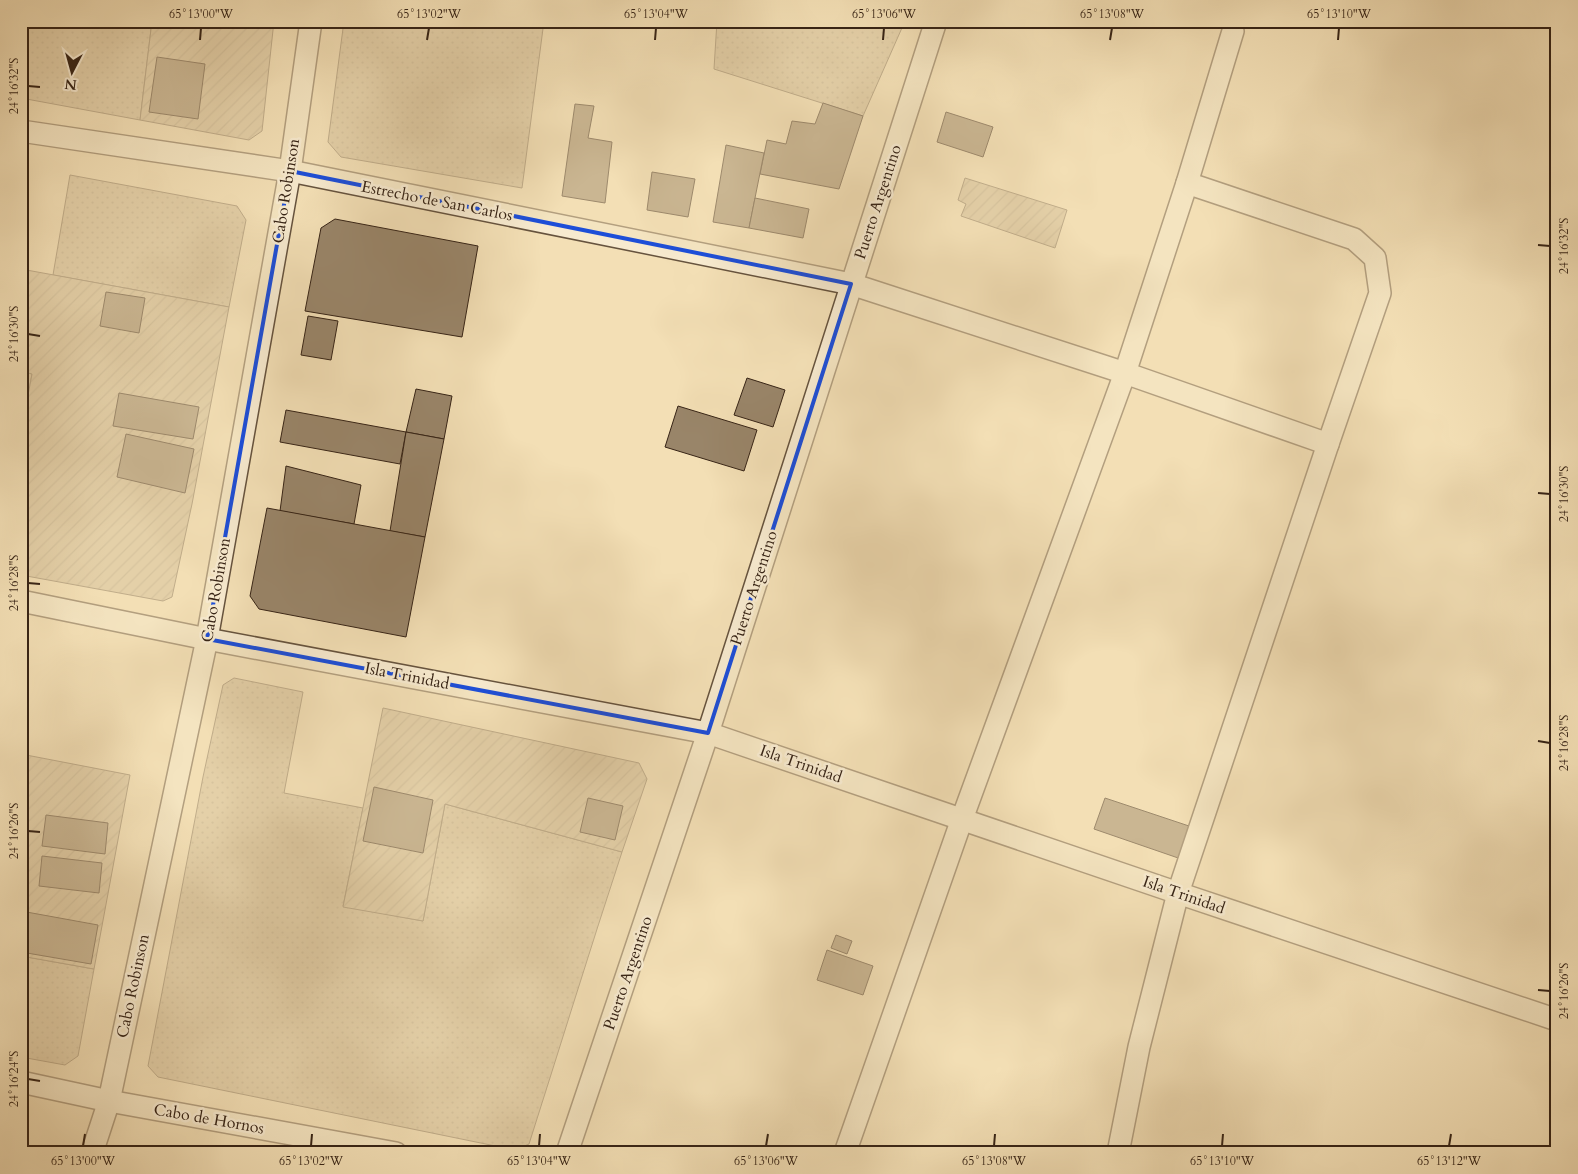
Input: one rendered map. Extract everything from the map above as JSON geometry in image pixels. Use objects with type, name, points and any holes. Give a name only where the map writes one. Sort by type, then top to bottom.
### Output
[{"type":"street","name":"Cabo Robinson","points":[[92,1153],[109,1101],[207,639],[290,171],[311,21]]},
{"type":"street","name":"Puerto Argentino","points":[[567,1153],[708,733],[936,21]]},
{"type":"street","points":[[845,1153],[962,819],[1124,373],[1187,183],[1233,31]]},
{"type":"street","name":"Estrecho de San Carlos","points":[[21,130],[290,171],[851,284],[1124,373],[1328,444]]},
{"type":"street","points":[[1118,1153],[1139,1048],[1178,893],[1380,293],[1376,258],[1354,239],[1187,183]]},
{"type":"street","name":"Isla Trinidad","points":[[21,601],[207,639],[708,733],[1557,1020]]},
{"type":"street","name":"Cabo de Hornos","points":[[21,1082],[109,1101],[396,1153]]},
{"type":"highlighted area","points":[[290,171],[851,284],[708,733],[207,639]]},
{"type":"shaded area","points":[[21,21],[152,21],[140,120],[21,98]]},
{"type":"shaded area","points":[[152,21],[274,21],[262,131],[249,140],[140,120]]},
{"type":"shaded area","points":[[344,21],[544,21],[522,188],[341,157],[328,142]]},
{"type":"shaded area","points":[[717,21],[905,21],[863,116],[714,69]]},
{"type":"shaded area","points":[[70,175],[237,206],[246,220],[229,307],[53,275]]},
{"type":"shaded area","points":[[965,178],[1067,210],[1055,248],[961,216],[966,204],[958,200]]},
{"type":"shaded area","points":[[21,269],[229,307],[192,504],[172,597],[163,601],[21,575],[21,433],[32,374],[21,371]]},
{"type":"shaded area","points":[[21,371],[32,374],[21,433]]},
{"type":"shaded area","points":[[234,678],[303,692],[284,793],[363,808],[343,906],[423,921],[445,804],[622,852],[529,1144],[515,1150],[158,1077],[148,1066],[203,777],[223,685]]},
{"type":"shaded area","points":[[383,708],[639,763],[647,779],[622,852],[445,804],[423,921],[343,907]]},
{"type":"shaded area","points":[[21,754],[130,775],[94,969],[21,956]]},
{"type":"shaded area","points":[[21,956],[94,969],[78,1056],[65,1065],[21,1057]]},
{"type":"building","points":[[157,57],[205,64],[198,119],[149,112]]},
{"type":"building","points":[[823,103],[863,116],[839,189],[760,174],[767,140],[786,144],[792,121],[815,124]]},
{"type":"building","points":[[575,104],[594,106],[588,138],[612,142],[605,203],[562,196]]},
{"type":"building","points":[[946,112],[993,127],[983,157],[937,142]]},
{"type":"building","points":[[726,145],[764,153],[749,228],[713,222]]},
{"type":"building","points":[[652,172],[695,179],[688,217],[647,210]]},
{"type":"building","points":[[755,198],[809,209],[803,238],[749,228]]},
{"type":"building","points":[[335,219],[478,246],[462,337],[305,311],[321,228]]},
{"type":"building","points":[[106,292],[145,298],[139,333],[100,326]]},
{"type":"building","points":[[308,316],[338,321],[331,360],[301,355]]},
{"type":"building","points":[[747,378],[785,390],[773,427],[734,415]]},
{"type":"building","points":[[416,389],[452,396],[444,439],[406,432]]},
{"type":"building","points":[[119,393],[199,407],[193,439],[113,426]]},
{"type":"building","points":[[678,406],[757,430],[744,471],[665,447]]},
{"type":"building","points":[[286,410],[406,432],[400,464],[280,442]]},
{"type":"building","points":[[406,432],[444,439],[425,537],[390,531]]},
{"type":"building","points":[[126,434],[194,449],[185,493],[117,477]]},
{"type":"building","points":[[286,466],[361,485],[354,524],[280,511]]},
{"type":"building","points":[[267,508],[425,537],[406,637],[259,609],[250,596]]},
{"type":"building","points":[[374,787],[433,800],[423,853],[363,841]]},
{"type":"building","points":[[588,798],[623,806],[615,840],[580,832]]},
{"type":"building","points":[[1105,798],[1195,828],[1184,860],[1094,829]]},
{"type":"building","points":[[46,815],[108,823],[105,854],[42,846]]},
{"type":"building","points":[[42,856],[102,863],[99,893],[39,886]]},
{"type":"building","points":[[21,884],[28,885],[25,902],[21,902]]},
{"type":"building","points":[[21,911],[98,925],[91,964],[21,952]]},
{"type":"building","points":[[836,935],[852,941],[847,954],[831,948]]},
{"type":"building","points":[[827,950],[873,966],[863,995],[817,980]]}]
